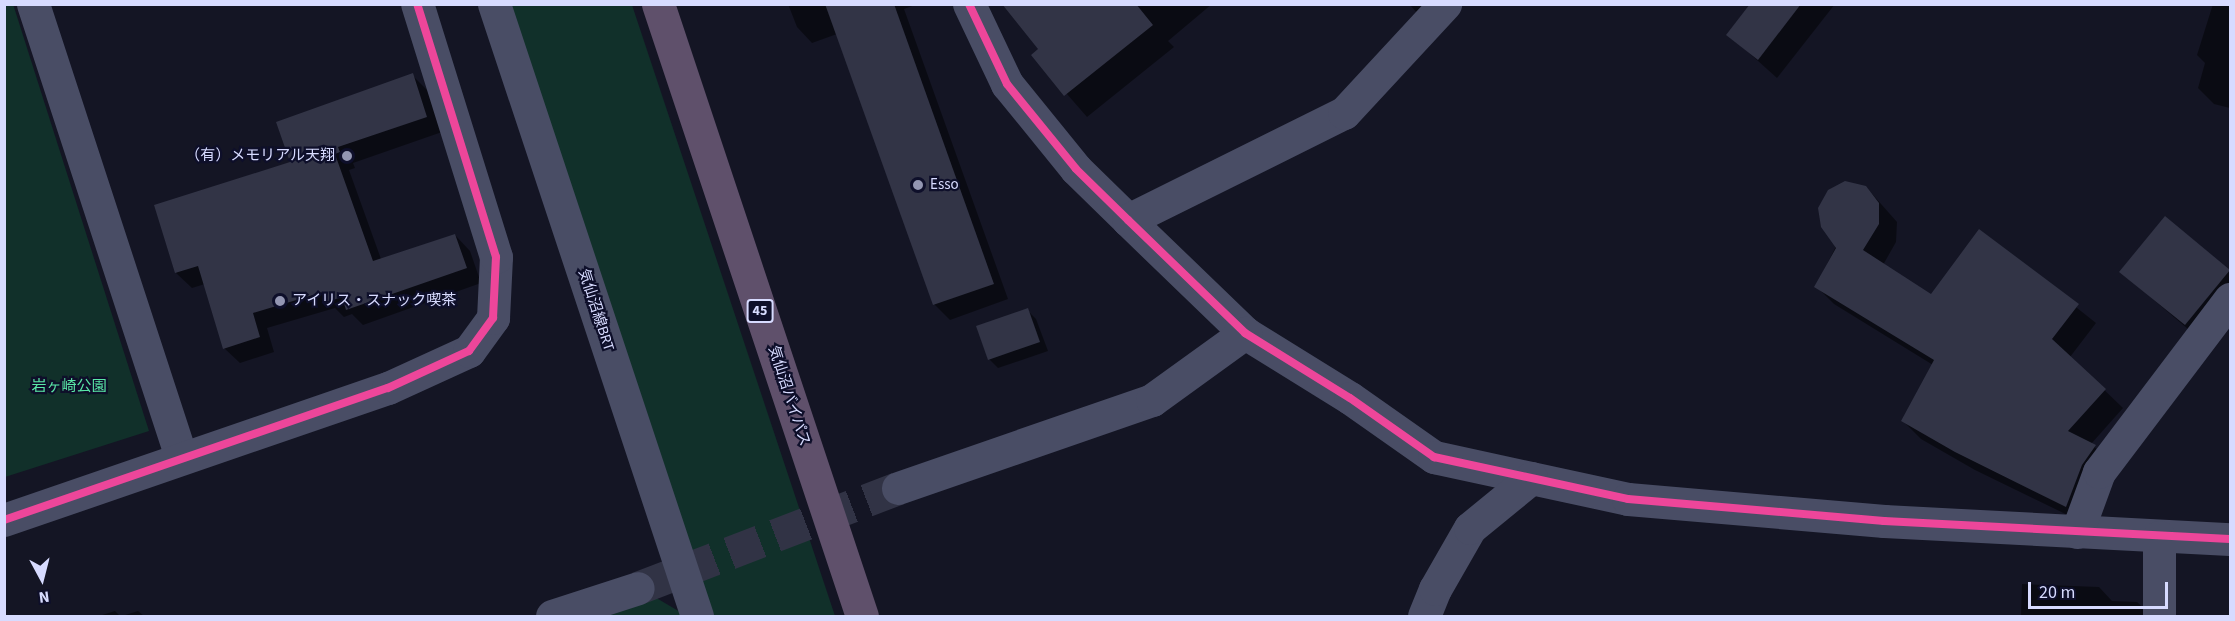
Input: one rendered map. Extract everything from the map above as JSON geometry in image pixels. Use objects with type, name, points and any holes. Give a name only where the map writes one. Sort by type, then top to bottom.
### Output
[{"type":"highway","name":"気仙沼バイパス","points":[[658,4],[862,616]]},
{"type":"street","points":[[33,4],[181,457]]},
{"type":"street","points":[[4,520],[181,457],[388,388],[469,351],[493,318],[496,256],[417,4]]},
{"type":"street","name":"気仙沼線BRT","points":[[494,4],[698,616]]},
{"type":"street","points":[[969,4],[1007,84],[1076,169],[1128,220],[1245,333],[1350,398],[1434,457],[1628,499],[1884,521],[2230,539]]},
{"type":"street","points":[[1128,220],[1344,113],[1446,4]]},
{"type":"street","points":[[2078,532],[2099,472],[2230,299]]},
{"type":"street","points":[[898,488],[1152,400],[1245,333]]},
{"type":"street","points":[[1424,615],[1470,528],[1531,478]]},
{"type":"street","points":[[2158,537],[2159,616]]},
{"type":"street","points":[[552,616],[638,588]]},
{"type":"green space","name":"岩ヶ崎公園","points":[[13,4],[149,431],[5,477],[4,5]]},
{"type":"green space","points":[[505,5],[632,5],[835,616],[709,616]]},
{"type":"green space","points":[[653,596],[687,616],[602,616],[617,603]]},
{"type":"building","points":[[825,4],[894,4],[994,284],[933,305]]},
{"type":"building","points":[[1002,4],[1136,4],[1153,25],[1064,96],[1031,55],[1038,49]]},
{"type":"building","points":[[1750,4],[1801,4],[1758,60],[1726,35]]},
{"type":"building","points":[[413,73],[427,117],[338,147],[340,152],[335,154],[373,261],[455,234],[467,268],[346,310],[342,297],[327,302],[323,292],[253,313],[260,337],[223,349],[198,266],[175,273],[154,205],[290,162],[276,122]]},
{"type":"building","points":[[1845,181],[1866,186],[1879,203],[1879,224],[1863,250],[1931,294],[1979,229],[2079,304],[2052,339],[2106,389],[2068,431],[2096,445],[2082,465],[2066,507],[1955,452],[1901,421],[1934,360],[1814,287],[1836,248],[1821,227],[1818,208],[1828,190]]},
{"type":"building","points":[[2165,216],[2230,270],[2185,325],[2119,272]]},
{"type":"building","points":[[1028,308],[1040,342],[988,360],[976,326]]},
{"type":"tunnel","points":[[638,588],[898,488]]},
{"type":"cycle path","points":[[4,520],[388,388],[469,351],[493,318],[496,257],[417,4]]},
{"type":"cycle path","points":[[969,4],[1007,84],[1076,169],[1128,220],[1245,333],[1350,398],[1434,457],[1628,499],[1884,521],[2230,539]]},
{"type":"place","name":"（有）メモリアル天翔","points":[[347,156]]},
{"type":"place","name":"Esso","points":[[918,185]]},
{"type":"place","name":"アイリス・スナック喫茶","points":[[280,301]]}]
